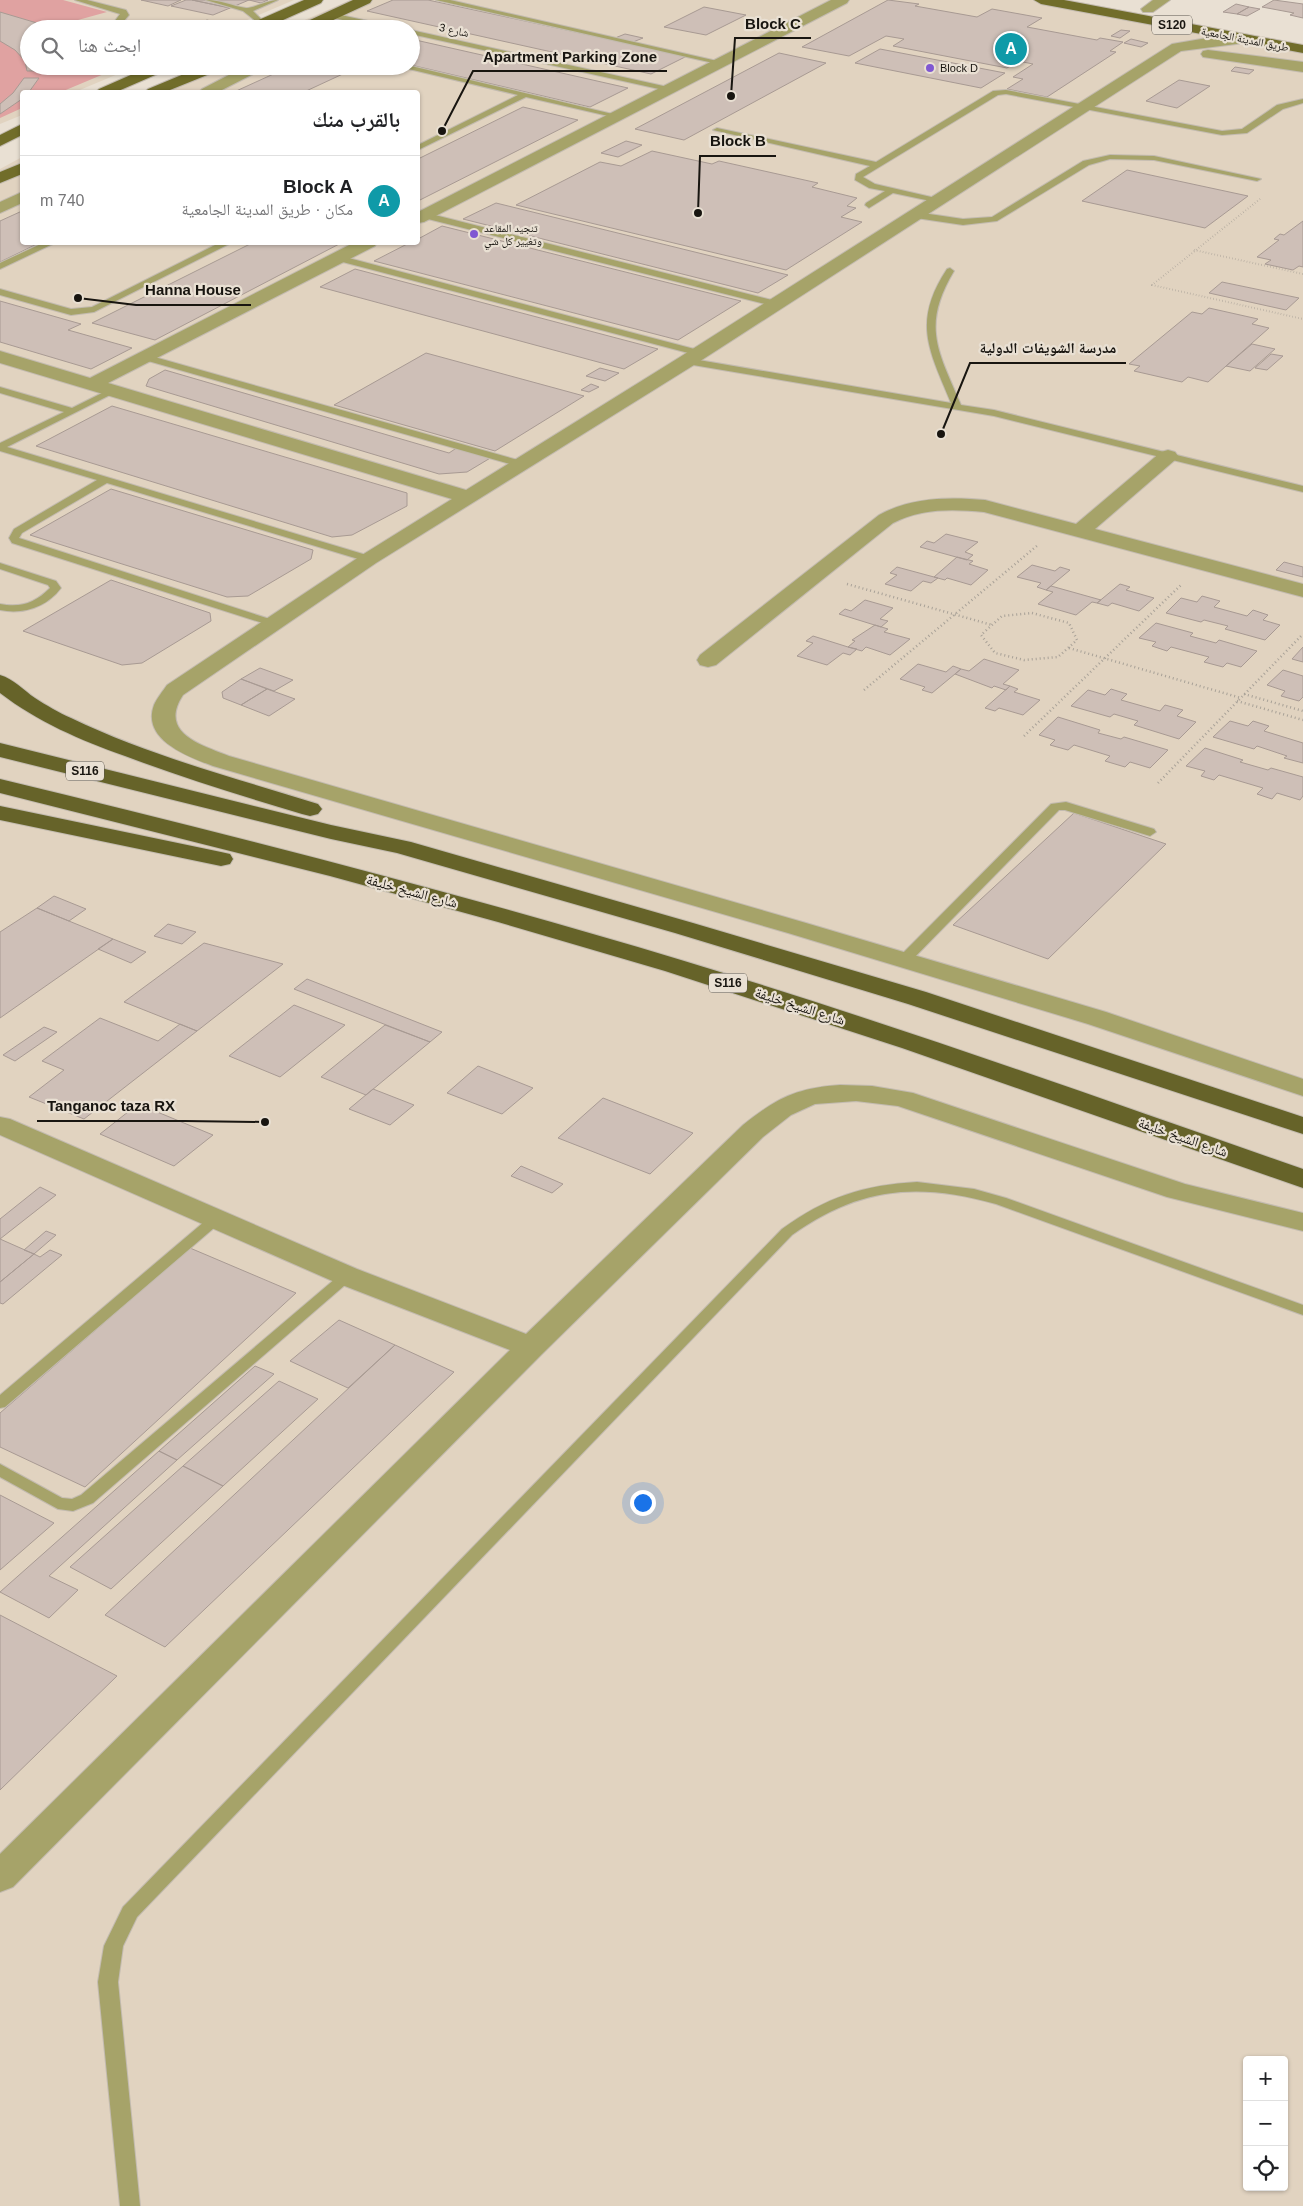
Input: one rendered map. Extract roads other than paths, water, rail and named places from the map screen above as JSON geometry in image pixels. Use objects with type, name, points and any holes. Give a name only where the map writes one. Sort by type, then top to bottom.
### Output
[{"type":"highway","points":[[0,682],[27,703],[55,719],[105,741],[174,767],[352,824],[402,847]]},
{"type":"highway","name":"S116","points":[[0,750],[402,847],[684,928],[908,995],[1303,1126]]},
{"type":"highway","name":"شارع الشيخ خليفة","points":[[0,786],[144,820],[342,872],[521,921],[764,994],[1049,1090],[1303,1179]]},
{"type":"highway","points":[[0,813],[276,871],[308,874],[342,872]]},
{"type":"main road","points":[[270,20],[316,0]]},
{"type":"main road","points":[[321,20],[365,0]]},
{"type":"main road","name":"طريق المدينة الجامعية","points":[[1040,0],[1303,50]]},
{"type":"main road","name":"طريق المدينة الجامعية","points":[[1098,0],[1303,39]]},
{"type":"main road","points":[[1183,27],[1190,23],[1200,23],[1273,36],[1303,39]]},
{"type":"main road","points":[[109,90],[143,75]]},
{"type":"main road","points":[[158,90],[195,75]]},
{"type":"main road","points":[[180,90],[207,75]]},
{"type":"main road","points":[[0,139],[20,129]]},
{"type":"main road","points":[[0,161],[19,161]]},
{"type":"main road","points":[[0,178],[19,161]]},
{"type":"street","points":[[1148,9],[1163,0]]},
{"type":"street","points":[[420,216],[722,63],[835,1]]},
{"type":"street","points":[[1172,50],[1178,32],[1183,27]]},
{"type":"street","points":[[1247,39],[1198,43],[1172,50],[777,304],[369,559],[176,690],[165,706],[164,723],[175,739],[194,751],[236,765],[797,928],[1097,1018],[1303,1088]]},
{"type":"street","points":[[1198,43],[1211,54]]},
{"type":"street","points":[[1172,50],[1303,67]]},
{"type":"street","points":[[211,90],[240,75]]},
{"type":"street","points":[[0,208],[20,198]]},
{"type":"street","points":[[91,385],[363,245]]},
{"type":"street","points":[[0,357],[468,497]]},
{"type":"street","points":[[1080,531],[1168,456]]},
{"type":"street","points":[[708,660],[886,519],[904,510],[961,504],[985,506],[1303,591]]},
{"type":"street","points":[[0,1877],[531,1347],[753,1131],[782,1108],[814,1096],[842,1092],[871,1093],[903,1099],[1177,1191],[1303,1222]]},
{"type":"street","points":[[0,1125],[347,1276],[531,1347]]},
{"type":"lane","points":[[79,0],[123,12],[125,15],[119,20]]},
{"type":"lane","points":[[210,0],[248,11],[274,0]]},
{"type":"lane","points":[[440,0],[722,63]]},
{"type":"lane","points":[[474,7],[488,0]]},
{"type":"lane","points":[[248,11],[253,20]]},
{"type":"lane","points":[[332,15],[354,20]]},
{"type":"lane","name":"شارع 3","points":[[420,34],[668,89]]},
{"type":"lane","points":[[420,71],[616,116]]},
{"type":"lane","points":[[937,201],[863,184],[859,180],[859,176],[996,93],[1006,92],[1210,131],[1234,133],[1250,128],[1287,104],[1303,101]]},
{"type":"lane","points":[[420,147],[525,95]]},
{"type":"lane","points":[[717,130],[876,165]]},
{"type":"lane","points":[[916,215],[958,222],[994,219],[1081,166],[1092,161],[1110,157],[1154,158],[1257,179]]},
{"type":"lane","points":[[869,205],[891,191]]},
{"type":"lane","points":[[420,216],[777,304]]},
{"type":"lane","points":[[0,266],[46,245]]},
{"type":"lane","points":[[0,292],[61,310],[71,312],[89,310],[102,306],[223,245]]},
{"type":"lane","points":[[338,258],[693,357],[791,380],[956,406],[1035,422],[1303,489]]},
{"type":"lane","points":[[950,271],[940,285],[933,300],[930,315],[930,331],[933,347],[956,406]]},
{"type":"lane","points":[[144,358],[521,464]]},
{"type":"lane","points":[[0,390],[72,411]]},
{"type":"lane","points":[[0,448],[113,391]]},
{"type":"lane","points":[[0,448],[369,559]]},
{"type":"lane","points":[[105,480],[18,531],[14,538],[16,541],[272,624]]},
{"type":"lane","points":[[0,566],[52,583],[56,588],[51,593],[21,609],[12,610],[0,607]]},
{"type":"lane","points":[[904,961],[1055,807],[1066,806],[1150,832]]},
{"type":"lane","points":[[130,2206],[108,1982],[108,1964],[119,1928],[130,1912],[766,1253],[803,1218],[831,1203],[872,1190],[899,1187],[954,1188],[978,1193],[1001,1201],[1303,1310]]},
{"type":"lane","points":[[0,1403],[216,1219]]},
{"type":"lane","points":[[0,1470],[58,1503],[73,1505],[87,1499],[347,1276]]},
{"type":"place","name":"Block A","points":[[1011,49]]},
{"type":"place","name":"Block D","points":[[930,68]]},
{"type":"place","name":"Block C","points":[[731,96]]},
{"type":"place","name":"Apartment Parking Zone","points":[[442,131]]},
{"type":"place","name":"Block B","points":[[698,213]]},
{"type":"place","name":"تنجيد المقاعد وتغيير كل شي","points":[[474,234]]},
{"type":"place","name":"Hanna House","points":[[78,298]]},
{"type":"place","name":"مدرسة الشويفات الدولية","points":[[941,434]]},
{"type":"place","name":"Tanganoc taza RX","points":[[265,1122]]}]
